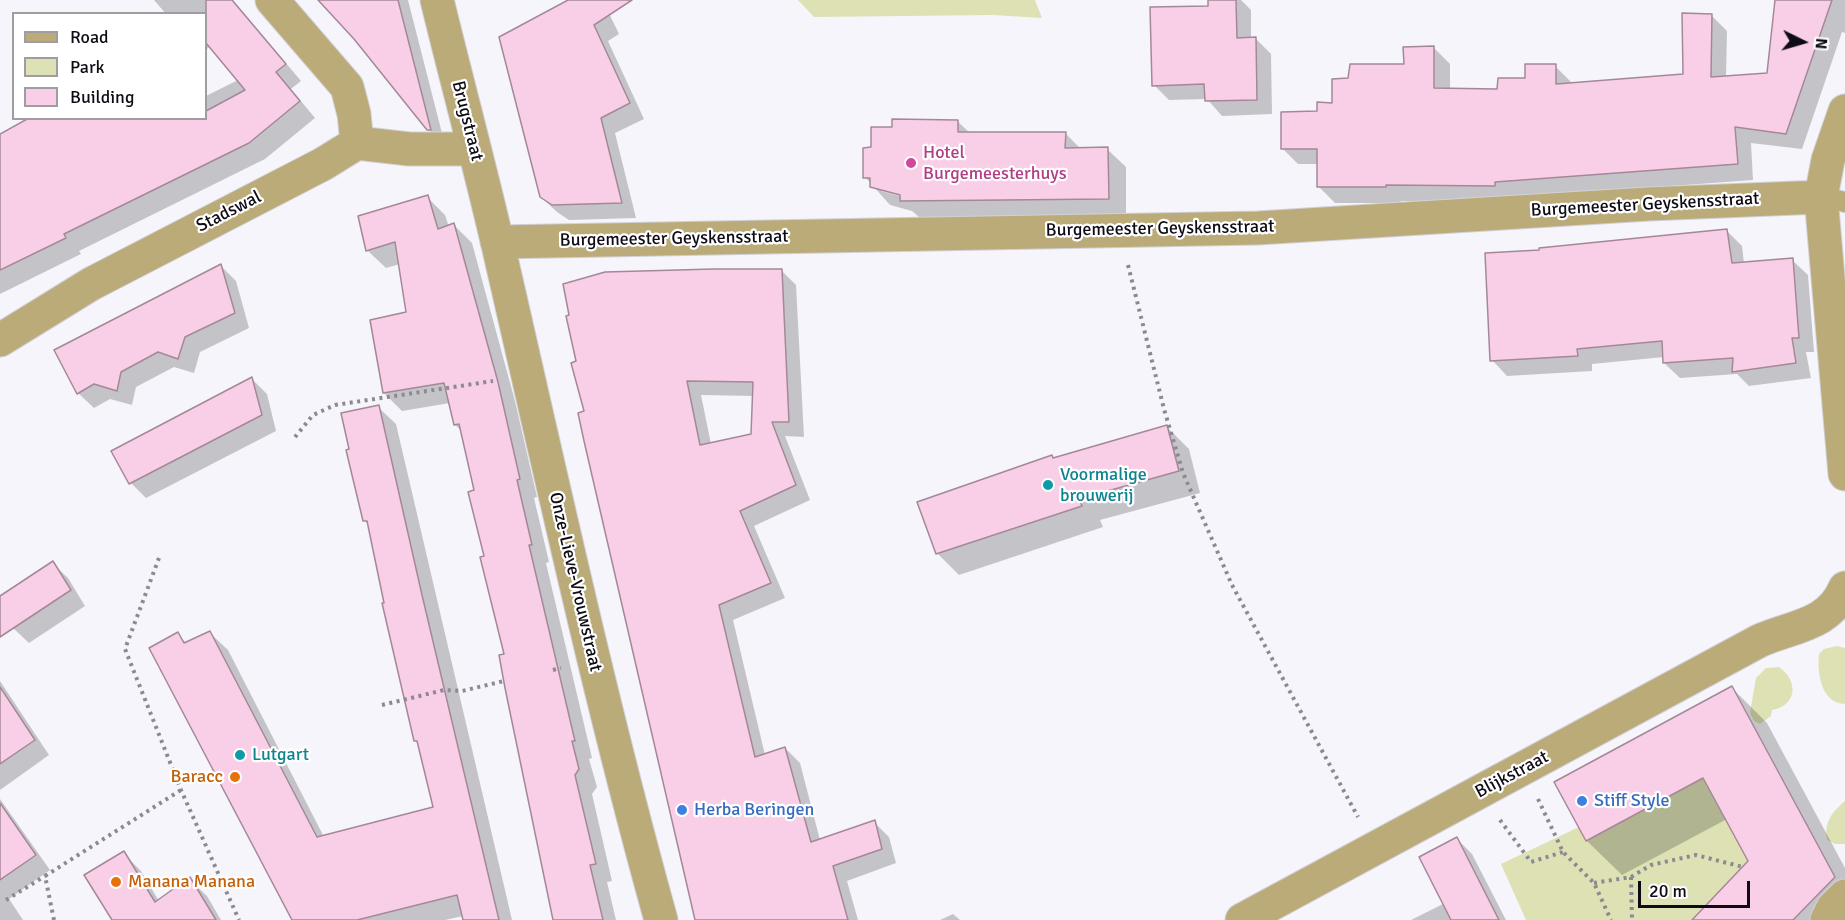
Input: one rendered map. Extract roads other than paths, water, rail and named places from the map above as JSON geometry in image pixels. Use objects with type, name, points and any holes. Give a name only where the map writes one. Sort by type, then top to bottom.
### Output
[{"type":"street","points":[[272,0],[347,87],[354,114],[357,143],[409,149],[473,149]]},
{"type":"street","name":"Brugstraat","points":[[437,0],[497,242]]},
{"type":"street","points":[[1845,111],[1828,160],[1833,199],[1845,474]]},
{"type":"street","name":"Stadswal","points":[[0,340],[91,284],[323,164],[357,143]]},
{"type":"street","name":"Burgemeester Geyskensstraat","points":[[497,242],[1258,228],[1649,204],[1833,199]]},
{"type":"street","name":"Onze-Lieve-Vrouwstraat","points":[[497,242],[594,660],[661,920]]},
{"type":"street","name":"Blijkstraat","points":[[1242,920],[1759,641],[1815,621],[1831,610],[1841,598],[1845,588]]},
{"type":"street","points":[[1827,920],[1833,908],[1845,896]]},
{"type":"place","name":"Hotel Burgemeesterhuys","points":[[911,163]]},
{"type":"place","name":"Voormalige brouwerij","points":[[1048,485]]},
{"type":"place","name":"Lutgart","points":[[240,755]]},
{"type":"place","name":"Baracc","points":[[235,777]]},
{"type":"place","name":"Stiff Style","points":[[1582,801]]},
{"type":"place","name":"Herba Beringen","points":[[682,810]]},
{"type":"place","name":"Manana Manana","points":[[116,882]]}]
